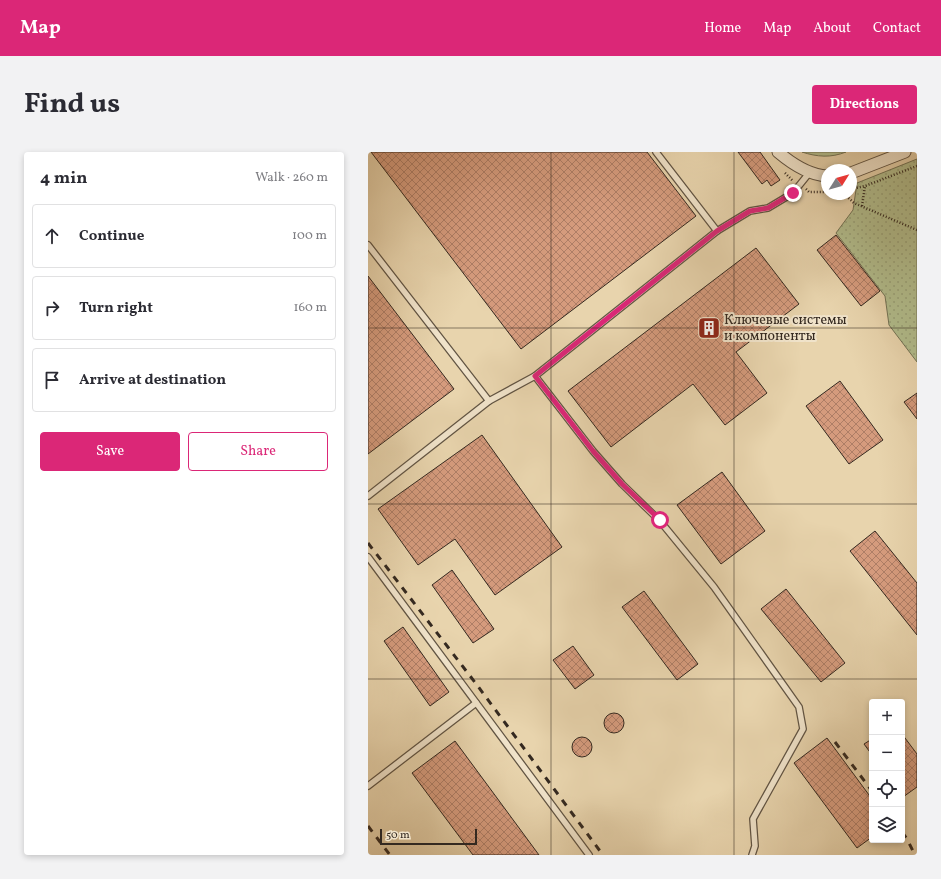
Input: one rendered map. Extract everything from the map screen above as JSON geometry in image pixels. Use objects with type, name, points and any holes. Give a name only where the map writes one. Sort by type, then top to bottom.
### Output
[{"type":"street","points":[[778,152],[792,163],[810,172],[821,175]]},
{"type":"street","points":[[857,171],[905,152]]},
{"type":"lane","points":[[656,152],[717,231]]},
{"type":"lane","points":[[368,496],[489,401],[535,376],[717,231],[750,211],[768,208],[793,193],[810,172]]},
{"type":"lane","points":[[368,245],[489,401]]},
{"type":"lane","points":[[535,376],[593,451],[622,484],[660,520],[714,587],[799,707],[803,729],[753,819],[755,846],[752,855]]},
{"type":"lane","points":[[368,557],[589,855]]},
{"type":"lane","points":[[368,786],[476,703]]},
{"type":"path","points":[[857,188],[917,166]]},
{"type":"path","points":[[862,206],[865,186]]},
{"type":"path","points":[[851,200],[854,203],[917,230]]},
{"type":"green space","points":[[802,152],[846,152],[824,156]]},
{"type":"green space","points":[[917,159],[917,362],[889,325],[885,296],[836,233],[853,210],[854,200],[857,200],[857,183]]},
{"type":"building","points":[[371,152],[647,152],[696,216],[521,349]]},
{"type":"building","points":[[738,152],[760,152],[780,180],[771,186],[767,180],[762,184]]},
{"type":"building","points":[[836,235],[880,291],[861,306],[817,250]]},
{"type":"building","name":"Ключевые системы и компоненты","points":[[756,248],[799,304],[736,352],[767,393],[725,425],[693,384],[611,447],[568,391]]},
{"type":"building","points":[[368,276],[454,389],[368,454]]},
{"type":"building","points":[[840,381],[883,440],[849,464],[806,406]]},
{"type":"building","points":[[917,393],[917,419],[904,402]]},
{"type":"building","points":[[482,435],[562,547],[495,595],[455,539],[418,565],[378,509]]},
{"type":"building","points":[[722,472],[765,531],[721,564],[677,505]]},
{"type":"building","points":[[875,531],[917,583],[917,635],[850,551]]},
{"type":"building","points":[[452,570],[494,629],[473,643],[432,585]]},
{"type":"building","points":[[786,589],[845,663],[821,682],[761,609]]},
{"type":"building","points":[[644,591],[698,664],[677,680],[622,607]]},
{"type":"building","points":[[403,627],[449,692],[430,706],[384,641]]},
{"type":"building","points":[[573,646],[594,675],[575,689],[553,660]]},
{"type":"building","points":[[614,713],[621,716],[624,723],[621,730],[614,733],[607,730],[604,723],[607,716]]},
{"type":"building","points":[[582,737],[589,740],[592,747],[589,754],[582,757],[575,754],[572,747],[575,740]]},
{"type":"building","points":[[827,738],[869,795],[869,839],[857,848],[794,763]]},
{"type":"building","points":[[905,738],[917,754],[917,787],[905,796]]},
{"type":"building","points":[[455,741],[539,855],[473,855],[412,773]]},
{"type":"building","points":[[869,741],[869,751],[864,744]]},
{"type":"railway","points":[[368,543],[477,685],[603,855]]},
{"type":"railway","points":[[835,742],[869,787]]},
{"type":"railway","points":[[368,826],[390,855]]},
{"type":"railway","points":[[905,836],[915,855]]},
{"type":"place","name":"Ключевые системы и компоненты","points":[[709,328]]},
{"type":"route","points":[[660,520],[622,484],[593,451],[535,376],[717,231],[750,211],[768,208],[793,193]]}]
